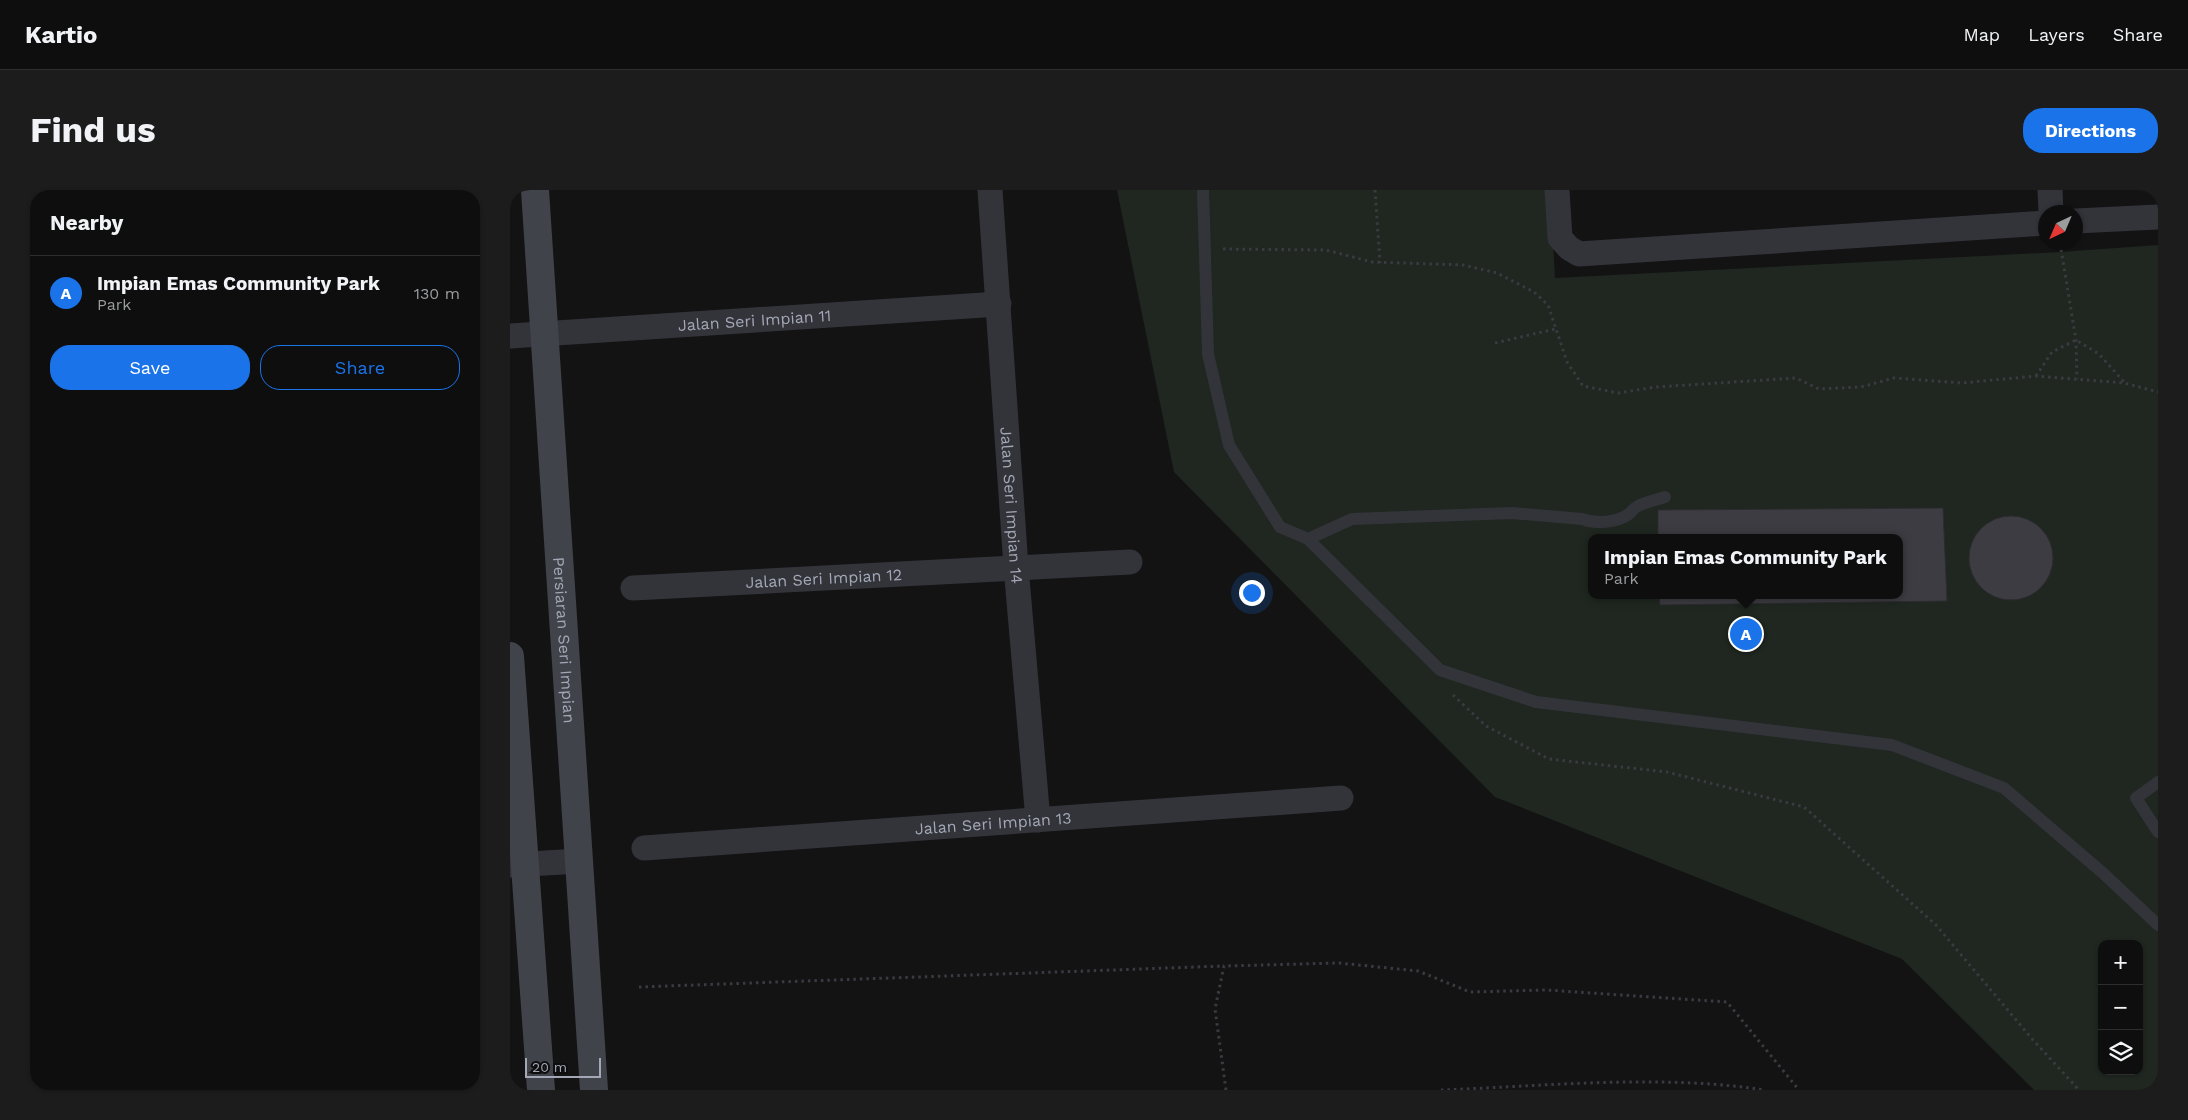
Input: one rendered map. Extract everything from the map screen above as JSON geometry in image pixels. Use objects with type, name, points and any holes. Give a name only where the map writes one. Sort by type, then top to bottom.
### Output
[{"type":"street","name":"Persiaran Seri Impian","points":[[536,190],[594,1090]]},
{"type":"street","name":"Jalan Seri Impian 14","points":[[990,190],[1016,567],[1038,820]]},
{"type":"street","points":[[1557,190],[1560,238],[1569,248],[1579,254],[2038,224]]},
{"type":"street","points":[[2050,190],[2051,205]]},
{"type":"street","points":[[2083,221],[2158,217]]},
{"type":"street","name":"Jalan Seri Impian 11","points":[[510,336],[999,304]]},
{"type":"street","name":"Jalan Seri Impian 12","points":[[633,588],[1130,562]]},
{"type":"street","points":[[510,656],[518,865],[540,1090]]},
{"type":"street","name":"Jalan Seri Impian 13","points":[[644,848],[1341,798]]},
{"type":"street","points":[[518,865],[580,861]]},
{"type":"lane","points":[[1203,190],[1208,354],[1228,445],[1280,527],[1308,539],[1440,670],[1536,702],[1892,745],[2004,788],[2104,874],[2158,925]]},
{"type":"lane","points":[[1308,539],[1352,519],[1512,513],[1582,519],[1592,523],[1602,522],[1618,519],[1636,507],[1665,497]]},
{"type":"lane","points":[[2158,782],[2136,798],[2158,832]]},
{"type":"path","points":[[1375,190],[1380,263]]},
{"type":"path","points":[[1205,249],[1326,250],[1380,263],[1463,265],[1497,273],[1534,292],[1548,305],[1567,362],[1583,386],[1618,393],[1656,387],[1796,378],[1819,389],[1861,387],[1894,378],[1962,383],[2036,376],[2124,383],[2158,392]]},
{"type":"path","points":[[2061,250],[2076,340],[2077,379]]},
{"type":"path","points":[[1495,343],[1555,329]]},
{"type":"path","points":[[2036,376],[2052,352],[2076,340]]},
{"type":"path","points":[[2076,340],[2099,354],[2124,383]]},
{"type":"path","points":[[1452,694],[1486,726],[1550,759],[1667,772],[1804,807],[1936,925],[2033,1040],[2079,1090]]},
{"type":"path","points":[[639,987],[1339,963],[1418,971],[1470,992],[1546,990],[1727,1002],[1798,1090]]},
{"type":"path","points":[[1224,966],[1215,1009],[1226,1090]]},
{"type":"path","points":[[1441,1090],[1651,1082],[1737,1086],[1765,1090]]},
{"type":"shaded area","points":[[1117,190],[1550,190],[1555,278],[2060,252],[2158,245],[2158,1090],[2034,1090],[1902,959],[1495,797],[1174,472]]},
{"type":"building","points":[[1943,508],[1947,601],[1660,605],[1659,599],[1903,599],[1903,534],[1658,534],[1658,510]]},
{"type":"building","points":[[2011,516],[2027,519],[2046,535],[2050,542],[2053,558],[2050,574],[2034,593],[2027,597],[2011,600],[1995,597],[1976,581],[1972,574],[1969,558],[1972,542],[1988,523],[1995,519]]},
{"type":"place","name":"Impian Emas Community Park","points":[[1746,634]]}]
